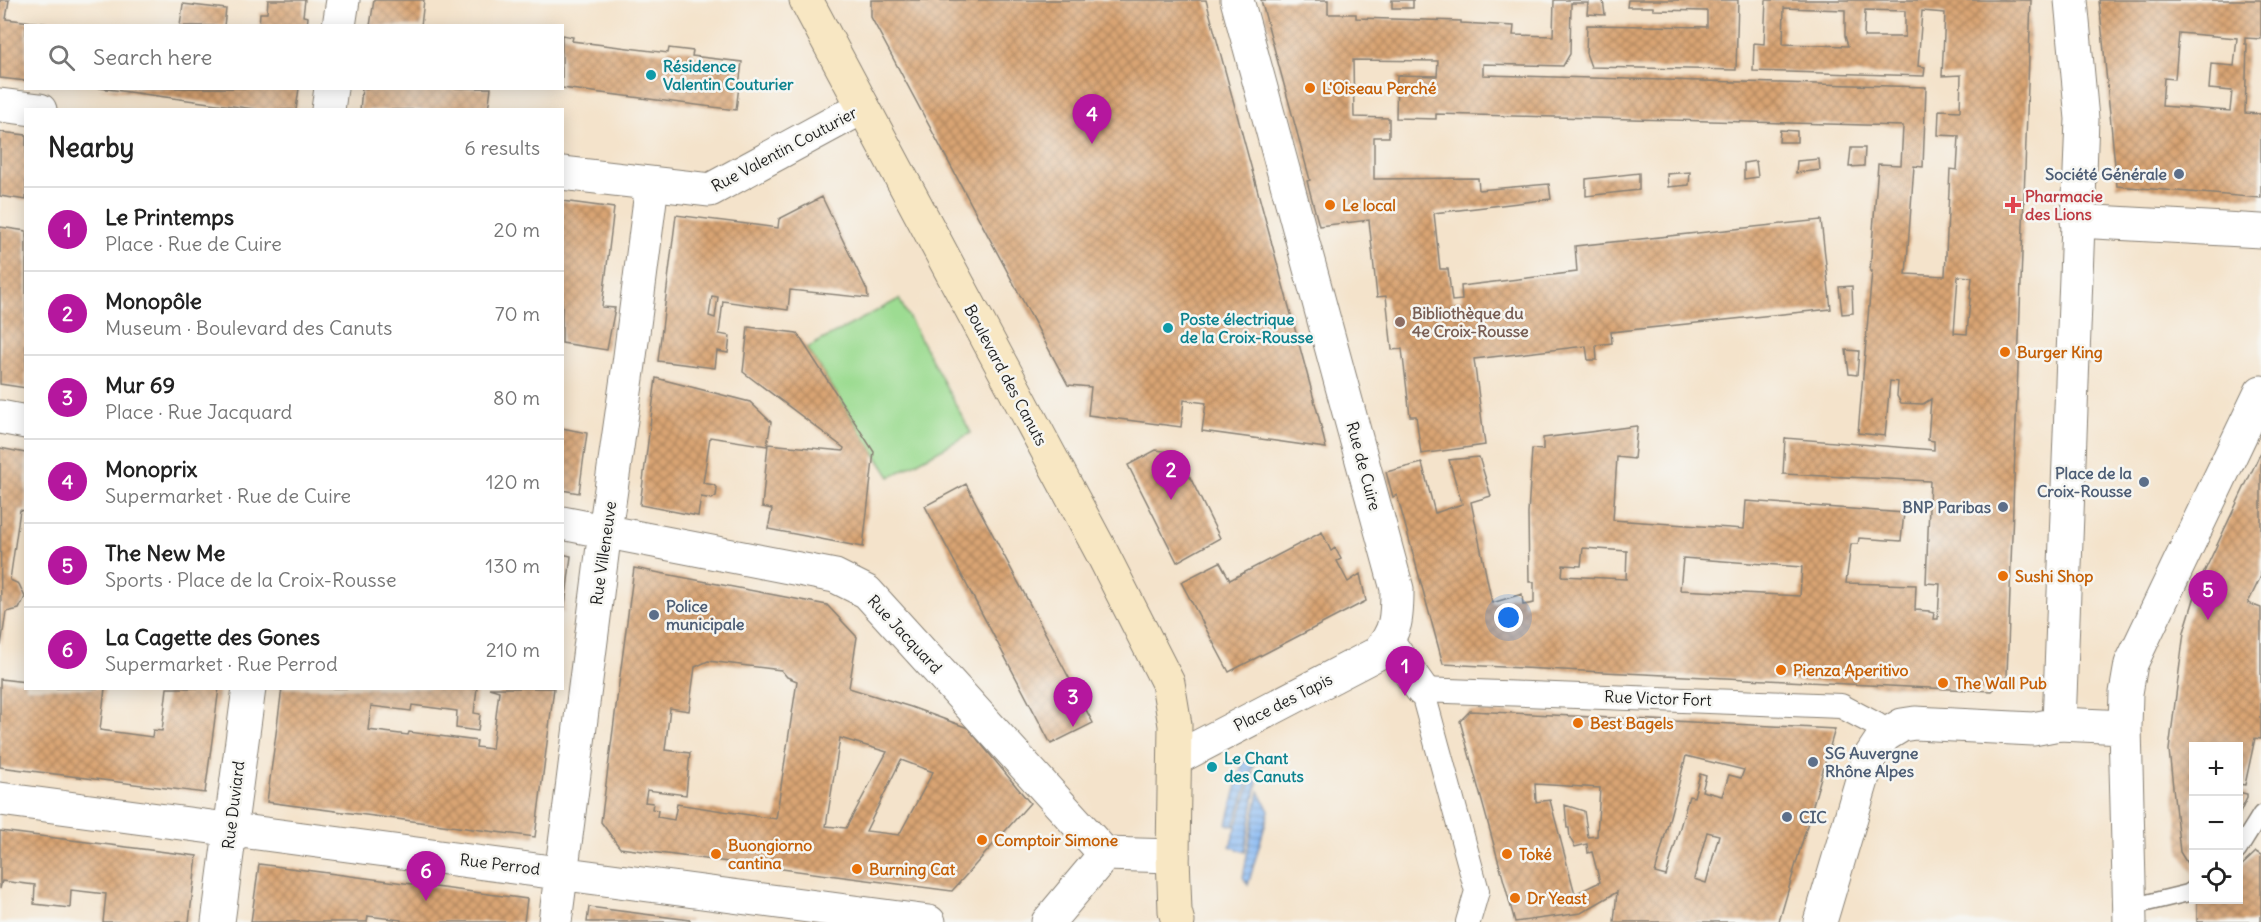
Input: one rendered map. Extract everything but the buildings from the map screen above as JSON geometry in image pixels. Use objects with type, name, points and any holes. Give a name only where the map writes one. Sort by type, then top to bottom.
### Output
[{"type":"main road","name":"Boulevard des Canuts","points":[[806,0],[1166,677],[1175,725],[1173,856],[1175,911],[1178,922]]},
{"type":"street","points":[[339,24],[343,0]]},
{"type":"street","name":"Rue de Cuire","points":[[1237,0],[1397,589],[1397,616],[1388,642]]},
{"type":"street","points":[[2059,724],[2082,119],[2071,0]]},
{"type":"street","points":[[328,108],[331,90]]},
{"type":"street","points":[[0,105],[24,108]]},
{"type":"street","name":"Rue Valentin Couturier","points":[[564,173],[710,190],[863,107]]},
{"type":"street","name":"Rue Villeneuve","points":[[555,922],[652,184]]},
{"type":"street","points":[[2078,221],[2261,231]]},
{"type":"street","points":[[2130,914],[2125,727],[2126,693],[2132,664],[2261,392]]},
{"type":"street","points":[[0,417],[24,422]]},
{"type":"street","name":"Rue Jacquard","points":[[564,523],[835,576],[867,592],[1105,854]]},
{"type":"street","points":[[1388,642],[1422,690],[1477,891],[1468,922]]},
{"type":"street","name":"Place des Tapis","points":[[1175,759],[1365,661],[1378,653],[1388,642]]},
{"type":"street","name":"Rue Duviard","points":[[218,922],[249,690]]},
{"type":"street","name":"Rue Victor Fort","points":[[1422,690],[1841,706],[1877,725],[1884,736]]},
{"type":"street","points":[[1820,922],[1868,760],[1884,736],[1902,725],[1915,723],[2033,729],[2059,724],[2125,727]]},
{"type":"street","name":"Rue Perrod","points":[[0,799],[929,922]]},
{"type":"street","points":[[1048,922],[1105,854],[1173,856]]},
{"type":"lane","points":[[2239,850],[2261,814]]},
{"type":"lane","points":[[2130,914],[2189,892]]},
{"type":"green space","points":[[899,299],[971,433],[890,477],[807,348]]},
{"type":"water","points":[[1243,761],[1254,765],[1234,826],[1227,824]]},
{"type":"water","points":[[1254,773],[1258,776],[1245,852],[1230,846]]},
{"type":"water","points":[[1259,791],[1269,811],[1248,885],[1243,877]]},
{"type":"place","name":"Résidence Valentin Couturier","points":[[651,75]]},
{"type":"place","name":"L'Oiseau Perché","points":[[1310,88]]},
{"type":"place","name":"Monoprix","points":[[1092,144]]},
{"type":"place","name":"Société Générale","points":[[2179,174]]},
{"type":"place","name":"Le local","points":[[1330,205]]},
{"type":"place","name":"Pharmacie des Lions","points":[[2013,205]]},
{"type":"place","name":"Bibliothèque du 4e Croix-Rousse","points":[[1400,322]]},
{"type":"place","name":"Poste électrique de la Croix-Rousse","points":[[1168,328]]},
{"type":"place","name":"Burger King","points":[[2005,352]]},
{"type":"place","name":"Place de la Croix-Rousse","points":[[2144,482]]},
{"type":"place","name":"Monopôle","points":[[1171,500]]},
{"type":"place","name":"BNP Paribas","points":[[2003,507]]},
{"type":"place","name":"Sushi Shop","points":[[2003,576]]},
{"type":"place","name":"Police municipale","points":[[654,615]]},
{"type":"place","name":"The New Me","points":[[2208,620]]},
{"type":"place","name":"Pienza Aperitivo","points":[[1781,670]]},
{"type":"place","name":"The Wall Pub","points":[[1943,683]]},
{"type":"place","name":"Le Printemps","points":[[1405,696]]},
{"type":"place","name":"Best Bagels","points":[[1578,723]]},
{"type":"place","name":"Mur 69","points":[[1073,727]]},
{"type":"place","name":"SG Auvergne Rhône Alpes","points":[[1813,762]]},
{"type":"place","name":"Le Chant des Canuts","points":[[1212,767]]},
{"type":"place","name":"CIC","points":[[1787,817]]},
{"type":"place","name":"Comptoir Simone","points":[[982,840]]},
{"type":"place","name":"Buongiorno cantina","points":[[716,854]]},
{"type":"place","name":"Toké","points":[[1507,854]]},
{"type":"place","name":"Burning Cat","points":[[857,869]]},
{"type":"place","name":"Dr Yeast","points":[[1515,898]]},
{"type":"place","name":"La Cagette des Gones","points":[[426,901]]}]
